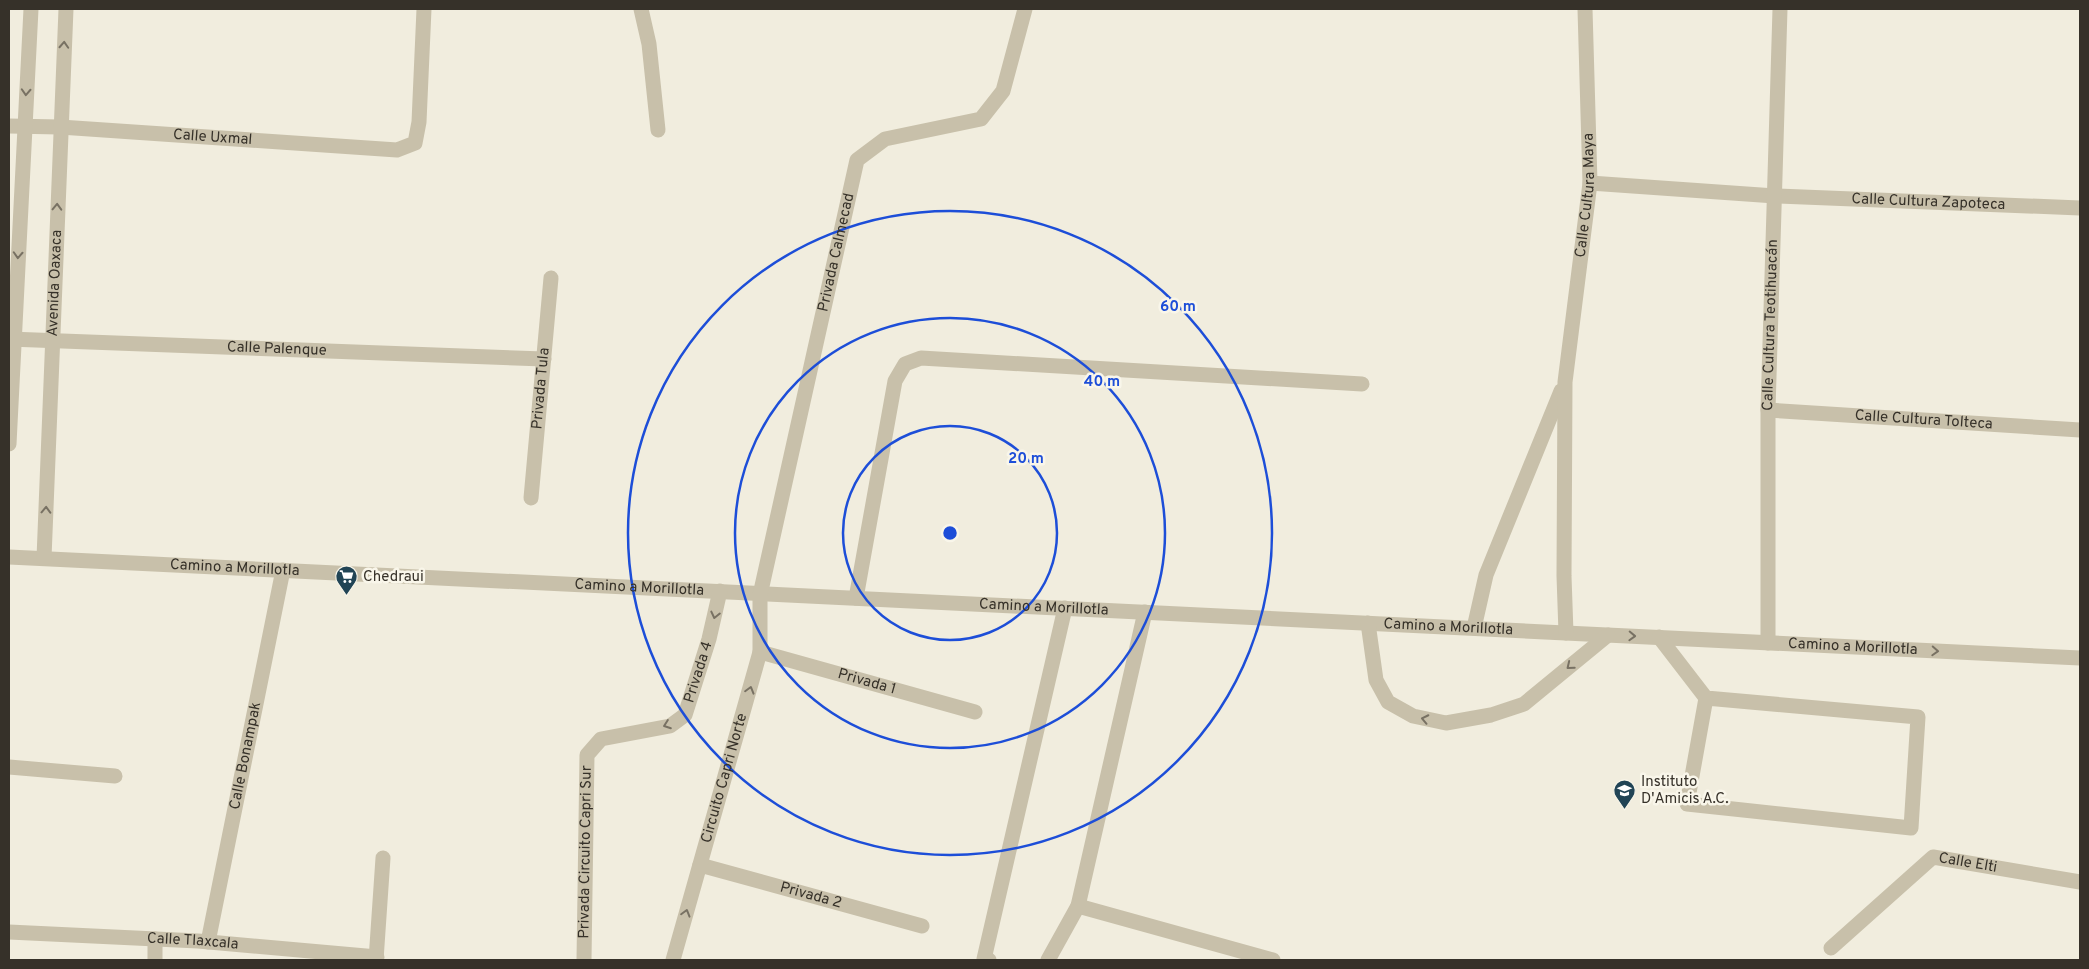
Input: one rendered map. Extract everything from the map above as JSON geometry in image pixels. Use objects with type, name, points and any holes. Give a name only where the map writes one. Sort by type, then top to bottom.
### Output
[{"type":"street","points":[[9,444],[16,127],[31,9]]},
{"type":"street","name":"Avenida Oaxaca","points":[[44,558],[51,340],[66,9]]},
{"type":"street","name":"Calle Uxmal","points":[[16,127],[60,127],[398,150],[415,143],[420,122],[424,9]]},
{"type":"street","points":[[641,9],[649,44],[658,130]]},
{"type":"street","name":"Privada Calmecad","points":[[760,595],[857,160],[885,139],[981,119],[1003,90],[1025,9]]},
{"type":"street","name":"Calle Cultura Maya","points":[[1566,633],[1564,576],[1565,382],[1590,184],[1585,9]]},
{"type":"street","name":"Calle Cultura Teotihuacán","points":[[1768,643],[1768,410],[1780,9]]},
{"type":"street","name":"Calle Cultura Zapoteca","points":[[1590,184],[1775,196],[2080,208]]},
{"type":"street","name":"Privada Tula","points":[[531,498],[551,278]]},
{"type":"street","name":"Calle Palenque","points":[[12,339],[544,359]]},
{"type":"street","points":[[856,598],[895,381],[905,364],[921,358],[1362,384]]},
{"type":"street","name":"Calle Cultura Maya","points":[[1474,628],[1486,575],[1565,382]]},
{"type":"street","name":"Calle Cultura Tolteca","points":[[1768,410],[2080,430]]},
{"type":"street","name":"Camino a Morillotla","points":[[9,557],[2080,658]]},
{"type":"street","name":"Calle Bonampak","points":[[208,942],[283,570]]},
{"type":"street","name":"Privada 4","points":[[593,746],[601,739],[670,726],[685,715],[709,639],[720,591]]},
{"type":"street","name":"Circuito Capri Norte","points":[[673,960],[760,652],[760,595]]},
{"type":"street","points":[[989,960],[984,959],[1065,608]]},
{"type":"street","points":[[1048,960],[1078,906],[1145,612]]},
{"type":"street","points":[[1368,623],[1376,680],[1388,702],[1413,716],[1446,723],[1491,715],[1524,704],[1608,635]]},
{"type":"street","points":[[1659,637],[1706,698],[1918,717],[1911,828],[1687,804],[1706,698]]},
{"type":"street","name":"Privada 1","points":[[760,652],[975,712]]},
{"type":"street","name":"Privada Circuito Capri Sur","points":[[584,960],[587,755],[593,746]]},
{"type":"street","points":[[9,768],[115,776]]},
{"type":"street","name":"Calle Elti","points":[[1831,948],[1933,857],[2080,882]]},
{"type":"street","points":[[376,959],[383,858]]},
{"type":"street","name":"Privada 2","points":[[700,865],[922,926]]},
{"type":"street","points":[[1078,906],[1273,960]]},
{"type":"street","name":"Calle Tlaxcala","points":[[9,932],[208,942],[376,959]]},
{"type":"street","points":[[155,939],[155,960]]},
{"type":"place","name":"Chedraui","points":[[347,596]]},
{"type":"place","name":"Instituto D'Amicis A.C.","points":[[1625,810]]}]
